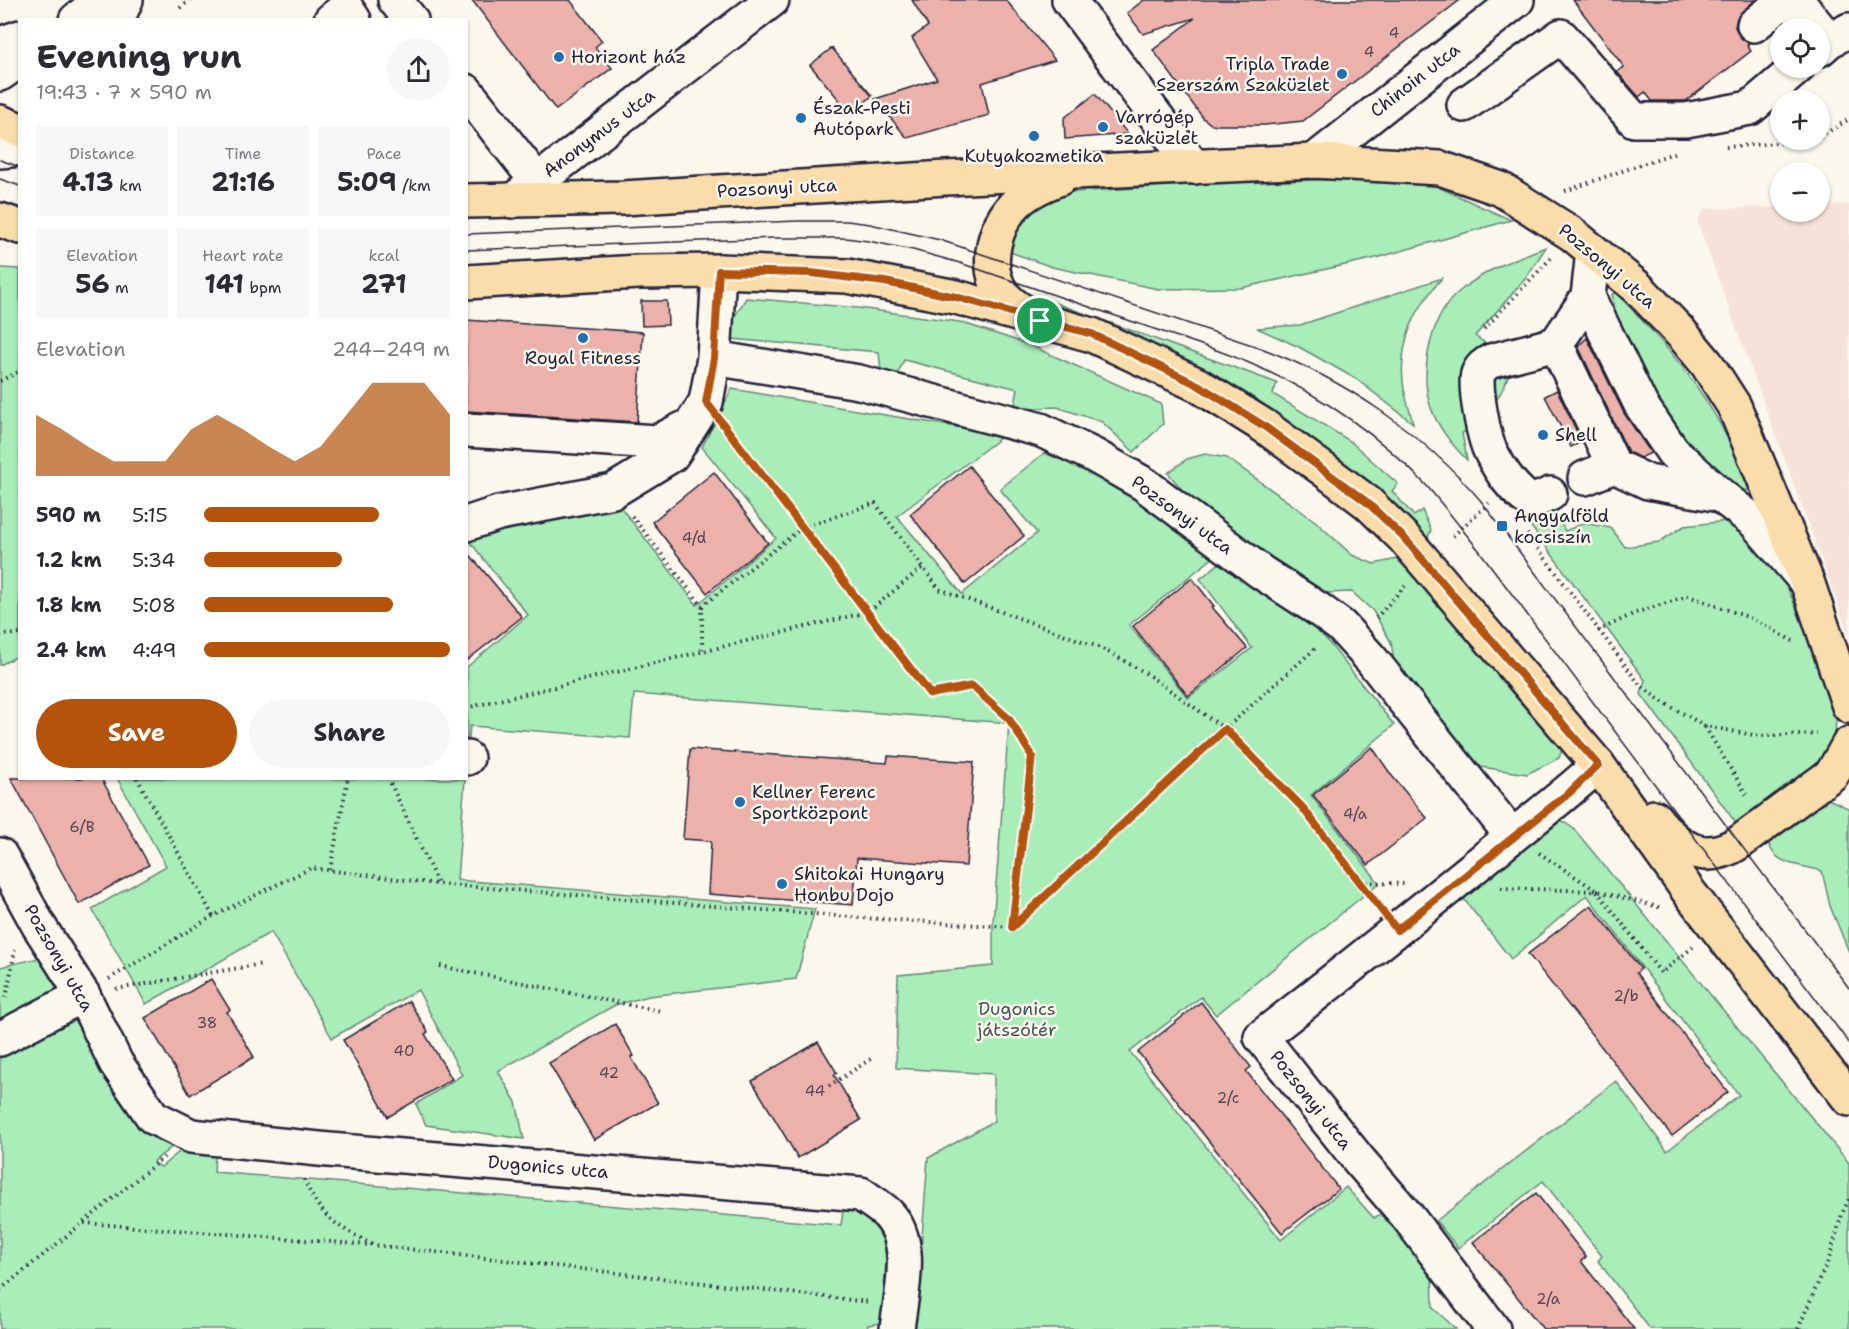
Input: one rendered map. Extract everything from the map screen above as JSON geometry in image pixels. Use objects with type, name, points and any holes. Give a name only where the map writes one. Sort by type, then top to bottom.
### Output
[{"type":"main road","points":[[0,122],[18,129]]},
{"type":"main road","name":"Pozsonyi utca","points":[[468,201],[623,198],[1088,171],[1314,161],[1440,168],[1501,189],[1572,234],[1637,287],[1707,364],[1734,406],[1808,584],[1849,706]]},
{"type":"main road","name":"Pozsonyi utca","points":[[1040,321],[1012,304],[996,281],[993,263],[997,234],[1012,208],[1030,191],[1055,180],[1088,171]]},
{"type":"main road","points":[[0,220],[18,226]]},
{"type":"main road","name":"Pozsonyi utca","points":[[468,282],[639,272],[719,271],[811,273],[876,280],[956,297],[1092,334],[1198,385],[1264,426],[1368,503],[1404,538],[1598,765],[1689,892],[1849,1099]]},
{"type":"main road","points":[[1598,765],[1633,791],[1664,831],[1689,850],[1700,853],[1720,852],[1737,844],[1832,774],[1843,756]]},
{"type":"street","points":[[78,18],[101,0]]},
{"type":"street","points":[[118,18],[126,0]]},
{"type":"street","points":[[395,0],[409,18]]},
{"type":"street","name":"Anonymus utca","points":[[512,201],[772,0]]},
{"type":"street","points":[[1069,0],[1194,166]]},
{"type":"street","name":"Chinoin utca","points":[[1314,161],[1517,0]]},
{"type":"street","points":[[1754,25],[1779,4],[1802,7],[1812,18]]},
{"type":"street","points":[[1464,105],[1561,36],[1635,120],[1686,120],[1750,108],[1785,78]]},
{"type":"street","points":[[0,44],[18,39]]},
{"type":"street","points":[[0,74],[18,61]]},
{"type":"street","points":[[468,94],[537,181]]},
{"type":"street","points":[[0,152],[18,149]]},
{"type":"street","points":[[0,234],[18,232]]},
{"type":"street","points":[[1550,494],[1533,502],[1523,497],[1491,452],[1484,433],[1477,376],[1482,366],[1491,361],[1556,344],[1588,297],[1593,251]]},
{"type":"street","points":[[468,523],[499,513],[613,491],[672,455],[698,414],[714,358],[719,271]]},
{"type":"street","points":[[1588,297],[1641,405],[1673,452],[1720,495],[1755,522],[1808,584]]},
{"type":"street","points":[[1556,344],[1600,472],[1720,495]]},
{"type":"street","name":"Pozsonyi utca","points":[[714,358],[859,382],[1041,430],[1093,455],[1144,484],[1261,573],[1318,609],[1348,634],[1512,836]]},
{"type":"street","points":[[468,430],[657,442],[698,414]]},
{"type":"street","name":"Pozsonyi utca","points":[[1493,1329],[1408,1217],[1358,1159],[1261,1037],[1570,792],[1598,765]]},
{"type":"street","name":"Pozsonyi utca","points":[[0,855],[39,926],[83,995],[116,1063]]},
{"type":"street","points":[[0,1039],[83,995]]},
{"type":"street","name":"Dugonics utca","points":[[116,1063],[153,1116],[190,1136],[861,1194],[888,1214],[904,1243],[898,1317]]},
{"type":"path","points":[[180,8],[190,0]]},
{"type":"path","points":[[1830,131],[1849,120]]},
{"type":"path","points":[[1724,148],[1770,144]]},
{"type":"path","points":[[1555,195],[1679,151]]},
{"type":"path","points":[[0,381],[18,372]]},
{"type":"path","points":[[698,414],[802,528],[930,694],[972,686],[1009,719],[1032,756],[1012,927]]},
{"type":"path","points":[[613,491],[702,606],[702,651]]},
{"type":"path","points":[[1453,536],[1492,501]]},
{"type":"path","points":[[702,606],[802,528],[874,503],[939,589],[1101,648],[1144,672],[1225,729],[1302,807],[1397,930]]},
{"type":"path","points":[[1525,531],[1640,685],[1661,701],[1705,726],[1759,736],[1822,734],[1843,756]]},
{"type":"path","points":[[468,708],[868,612],[922,568]]},
{"type":"path","points":[[83,995],[213,916],[311,868],[438,884],[863,918],[1012,927],[1225,729],[1348,634],[1406,584]]},
{"type":"path","points":[[1598,631],[1635,613],[1688,596],[1751,618],[1797,644]]},
{"type":"path","points":[[0,635],[18,634]]},
{"type":"path","points":[[1705,726],[1754,808],[1756,830]]},
{"type":"path","points":[[138,780],[213,916]]},
{"type":"path","points":[[330,870],[348,780]]},
{"type":"path","points":[[389,780],[438,884]]},
{"type":"path","points":[[1512,836],[1597,891],[1668,910]]},
{"type":"path","points":[[1597,891],[1661,973],[1696,944]]},
{"type":"path","points":[[6,1003],[17,940]]},
{"type":"path","points":[[83,995],[262,964]]},
{"type":"path","points":[[440,966],[660,1011]]},
{"type":"path","points":[[829,1086],[871,1059]]},
{"type":"path","points":[[0,1290],[190,1136]]},
{"type":"path","points":[[297,1147],[301,1172],[312,1199],[325,1215],[373,1245]]},
{"type":"path","points":[[1798,1329],[1830,1256],[1842,1214],[1849,1199]]},
{"type":"path","points":[[84,1222],[373,1245],[898,1317]]},
{"type":"shaded area","points":[[1849,205],[1849,635],[1697,221],[1705,209],[1770,207],[1770,222],[1830,222],[1830,206]]},
{"type":"green space","points":[[1355,179],[1427,182],[1511,220],[1376,258],[1241,288],[1158,289],[1052,267],[1010,252],[1012,238],[1025,213],[1057,193],[1234,182]]},
{"type":"green space","points":[[1546,247],[1526,278],[1475,336],[1494,349],[1506,362],[1508,374],[1502,390],[1485,416],[1474,427],[1462,433],[1467,460],[1438,422],[1427,394],[1427,361],[1435,328],[1442,313],[1461,290],[1502,265]]},
{"type":"green space","points":[[0,268],[18,269],[18,656],[0,665]]},
{"type":"green space","points":[[1442,278],[1424,301],[1406,339],[1402,367],[1404,387],[1413,423],[1356,379],[1299,347],[1257,328],[1300,325]]},
{"type":"green space","points":[[1615,292],[1649,327],[1706,400],[1739,460],[1748,490],[1743,493],[1729,483],[1665,423],[1618,327],[1612,294]]},
{"type":"green space","points":[[746,298],[858,308],[960,322],[1027,344],[1161,404],[1163,424],[1134,452],[1102,422],[1057,407],[1014,409],[1018,389],[904,360],[894,382],[882,382],[879,352],[731,339],[731,322]]},
{"type":"green space","points":[[1047,300],[1277,383],[1273,394],[1350,441],[1398,484],[1392,491],[1414,516],[1422,510],[1431,530],[1426,543],[1136,342],[1045,304]]},
{"type":"green space","name":"Dugonics játszótér","points":[[732,389],[1004,435],[897,516],[962,594],[1037,533],[1000,489],[1044,453],[1128,487],[1220,552],[1129,625],[1188,698],[1252,648],[1200,579],[1243,544],[1188,500],[1168,473],[1187,459],[1205,454],[1227,458],[1315,521],[1352,555],[1374,564],[1397,559],[1475,637],[1564,745],[1559,758],[1527,774],[1481,767],[1395,668],[1391,642],[1373,611],[1352,592],[1325,593],[1303,610],[1394,725],[1311,795],[1379,883],[1216,1015],[1201,997],[1130,1052],[1281,1240],[1346,1187],[1374,1218],[1385,1211],[1432,1269],[1433,1308],[1456,1329],[915,1329],[928,1158],[994,1121],[994,1074],[896,1068],[898,975],[993,966],[993,922],[1009,723],[634,694],[630,738],[470,726],[468,747],[468,666],[528,615],[468,539],[468,531],[619,505],[697,605],[776,538],[702,447]]},
{"type":"green space","points":[[1510,498],[1554,509],[1565,531],[1584,523],[1611,528],[1625,547],[1659,542],[1684,526],[1727,521],[1760,550],[1786,584],[1815,653],[1836,718],[1835,736],[1824,756],[1803,777],[1738,826],[1641,694],[1645,680]]},
{"type":"green space","points":[[118,780],[465,780],[457,880],[815,909],[796,979],[649,996],[615,1005],[498,1071],[516,1102],[524,1139],[426,1125],[416,1104],[462,1075],[418,990],[332,1038],[271,932],[146,1004],[92,909],[166,866]]},
{"type":"green space","points":[[1817,794],[1848,808],[1849,811],[1849,952],[1830,906],[1822,871],[1792,864],[1777,857],[1768,841],[1765,829]]},
{"type":"green space","points":[[1561,820],[1574,829],[1849,1163],[1849,1329],[1650,1329],[1598,1261],[1602,1256],[1543,1181],[1458,1248],[1436,1221],[1616,1081],[1667,1151],[1739,1095],[1587,895],[1511,959],[1463,898]]},
{"type":"green space","points":[[39,958],[58,978],[144,1127],[173,1146],[153,1162],[161,1167],[185,1147],[215,1155],[214,1172],[841,1225],[844,1204],[871,1218],[887,1242],[882,1323],[868,1325],[867,1329],[0,1329],[0,967]]},
{"type":"building","name":"Horizont ház","points":[[472,0],[570,0],[602,41],[595,47],[612,68],[556,110]]},
{"type":"building","points":[[912,0],[1006,0],[1055,60],[982,83],[989,115],[907,138],[875,99],[937,79],[912,38],[928,26]]},
{"type":"building","points":[[1144,0],[1460,0],[1303,121],[1265,125],[1212,125],[1203,118],[1153,50],[1195,18],[1143,34],[1127,13]]},
{"type":"building","points":[[1573,0],[1755,0],[1737,18],[1735,27],[1740,37],[1749,43],[1747,45],[1751,51],[1686,101],[1652,101],[1645,92],[1639,97],[1617,72],[1624,67]]},
{"type":"building","points":[[832,48],[872,96],[851,114],[810,65]]},
{"type":"building","points":[[1095,94],[1128,134],[1065,139],[1064,118]]},
{"type":"building","points":[[641,301],[667,301],[668,325],[642,326]]},
{"type":"building","points":[[468,320],[643,332],[637,422],[468,411]]},
{"type":"building","points":[[1587,338],[1624,413],[1651,453],[1640,458],[1628,452],[1578,346]]},
{"type":"building","points":[[1557,390],[1582,442],[1571,447],[1545,396]]},
{"type":"building","points":[[969,466],[1024,536],[965,584],[910,514]]},
{"type":"building","points":[[714,472],[768,543],[707,593],[652,522]]},
{"type":"building","points":[[468,552],[522,617],[468,659]]},
{"type":"building","points":[[1192,578],[1214,606],[1212,607],[1247,648],[1188,696],[1133,626]]},
{"type":"building","points":[[1372,747],[1392,776],[1427,818],[1368,865],[1313,795]]},
{"type":"building","points":[[690,749],[887,763],[888,756],[974,762],[966,866],[857,858],[853,905],[708,894],[711,841],[683,839]]},
{"type":"building","points":[[11,778],[18,778],[18,780],[102,780],[149,865],[79,904]]},
{"type":"building","points":[[1591,905],[1641,969],[1636,973],[1728,1092],[1672,1136],[1528,954]]},
{"type":"building","points":[[211,979],[230,1010],[227,1012],[254,1057],[190,1095],[145,1018]]},
{"type":"building","points":[[409,1001],[428,1032],[425,1034],[452,1079],[388,1117],[343,1040]]},
{"type":"building","points":[[1201,1002],[1251,1067],[1246,1071],[1339,1189],[1282,1233],[1138,1052]]},
{"type":"building","points":[[615,1024],[658,1103],[594,1140],[549,1063]]},
{"type":"building","points":[[818,1042],[837,1073],[834,1075],[861,1120],[798,1158],[752,1081]]},
{"type":"building","points":[[1536,1193],[1586,1257],[1581,1261],[1634,1329],[1543,1329],[1473,1242]]},
{"type":"tram line","points":[[0,160],[18,166]]},
{"type":"tram line","points":[[0,179],[18,185]]},
{"type":"tram line","points":[[468,234],[798,221],[847,221],[870,224],[940,240],[1258,347],[1320,374],[1350,391],[1407,430],[1433,452],[1481,501],[1849,988]]},
{"type":"tram line","points":[[468,250],[775,238],[846,238],[868,241],[960,263],[1216,350],[1302,389],[1329,405],[1380,442],[1433,493],[1478,549],[1849,1043]]},
{"type":"place","name":"Horizont ház","points":[[559,57]]},
{"type":"place","name":"Tripla Trade Szerszám Szaküzlet","points":[[1342,74]]},
{"type":"place","name":"Észak-Pesti Autópark","points":[[801,118]]},
{"type":"place","name":"Varrógép szaküzlet","points":[[1103,127]]},
{"type":"place","name":"Kutyakozmetika","points":[[1034,136]]},
{"type":"place","name":"Royal Fitness","points":[[583,338]]},
{"type":"place","name":"Shell","points":[[1543,435]]},
{"type":"place","name":"Angyalföld kocsiszín","points":[[1502,526]]},
{"type":"place","name":"Kellner Ferenc Sportközpont","points":[[740,802]]},
{"type":"place","name":"Shitokai Hungary Honbu Dojo","points":[[782,884]]},
{"type":"route","points":[[719,271],[847,276],[956,297],[1040,321],[1092,334],[1198,385],[1264,426],[1368,503],[1404,538],[1598,765],[1570,792],[1397,930],[1302,807],[1225,729],[1012,927],[1032,756],[1009,719],[972,686],[930,694],[706,402],[714,358],[719,271]]}]
